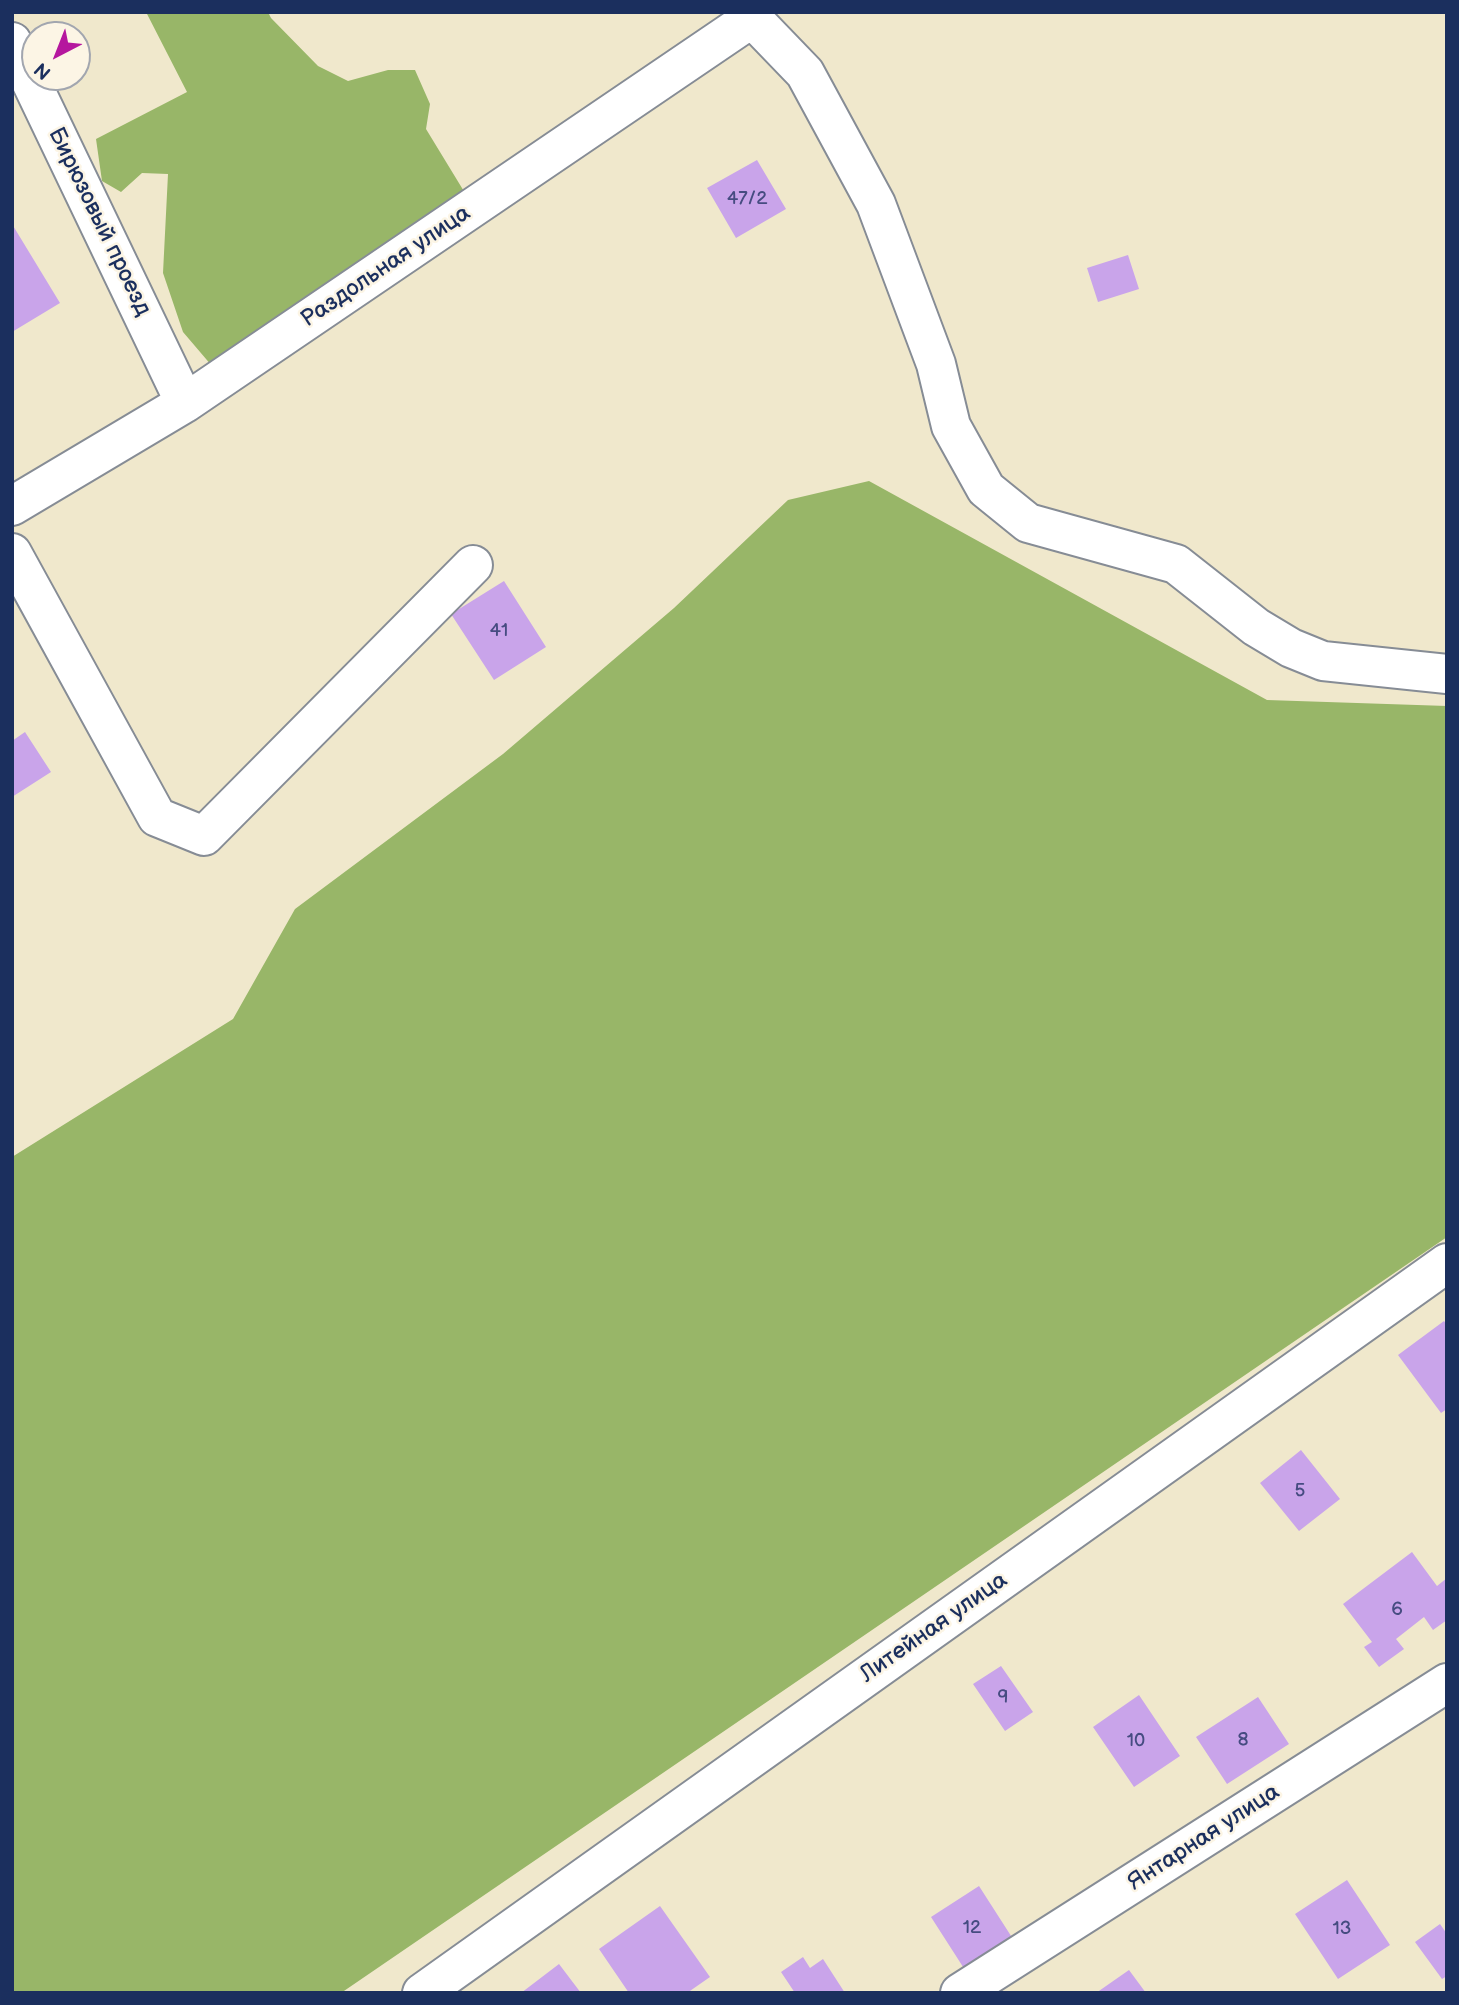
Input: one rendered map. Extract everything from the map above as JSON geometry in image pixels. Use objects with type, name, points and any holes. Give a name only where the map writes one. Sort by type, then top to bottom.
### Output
[{"type":"street","name":"Раздольная улица","points":[[12,506],[185,403],[752,15]]},
{"type":"street","points":[[752,15],[805,74],[876,204],[936,365],[951,426],[986,489],[1028,523],[1176,564],[1256,627],[1292,649],[1323,661],[1447,674]]},
{"type":"street","name":"Бирюзовый проезд","points":[[12,42],[185,403]]},
{"type":"street","points":[[12,553],[156,817],[204,836],[473,565]]},
{"type":"street","name":"Литейная улица","points":[[422,1993],[1447,1263]]},
{"type":"street","name":"Янтарная улица","points":[[960,1993],[1447,1683]]},
{"type":"green space","points":[[146,12],[268,12],[318,66],[348,81],[388,70],[415,70],[430,104],[426,129],[465,193],[212,366],[183,332],[163,273],[168,174],[142,173],[121,192],[102,181],[96,139],[187,92]]},
{"type":"green space","points":[[869,481],[1267,700],[1447,706],[1447,1237],[341,1993],[12,1993],[12,1157],[233,1019],[295,909],[503,754],[674,608],[788,500]]},
{"type":"building","points":[[757,160],[786,209],[736,238],[707,188]]},
{"type":"building","points":[[12,224],[60,303],[12,332]]},
{"type":"building","points":[[1128,255],[1139,289],[1098,302],[1087,268]]},
{"type":"building","points":[[504,581],[546,647],[494,680],[451,614]]},
{"type":"building","points":[[25,732],[51,772],[12,797],[12,741]]},
{"type":"building","points":[[1444,1321],[1447,1325],[1447,1409],[1441,1413],[1398,1355]]},
{"type":"building","points":[[1301,1450],[1340,1499],[1299,1531],[1260,1483]]},
{"type":"building","points":[[1412,1552],[1437,1586],[1447,1578],[1447,1620],[1433,1630],[1424,1617],[1396,1639],[1404,1649],[1379,1667],[1364,1647],[1372,1642],[1343,1604]]},
{"type":"building","points":[[1001,1666],[1033,1712],[1005,1731],[973,1684]]},
{"type":"building","points":[[1139,1695],[1180,1756],[1134,1787],[1093,1727]]},
{"type":"building","points":[[1258,1697],[1289,1744],[1227,1784],[1196,1737]]},
{"type":"building","points":[[1347,1880],[1390,1945],[1338,1979],[1295,1914]]},
{"type":"building","points":[[979,1886],[1013,1939],[965,1970],[931,1917]]},
{"type":"building","points":[[660,1906],[710,1977],[687,1993],[629,1993],[599,1949]]},
{"type":"building","points":[[1440,1924],[1447,1934],[1447,1976],[1442,1979],[1415,1942]]},
{"type":"building","points":[[803,1957],[810,1968],[823,1959],[845,1993],[795,1993],[781,1972]]},
{"type":"building","points":[[559,1964],[581,1993],[521,1993]]},
{"type":"building","points":[[1129,1970],[1146,1993],[1096,1993]]}]
